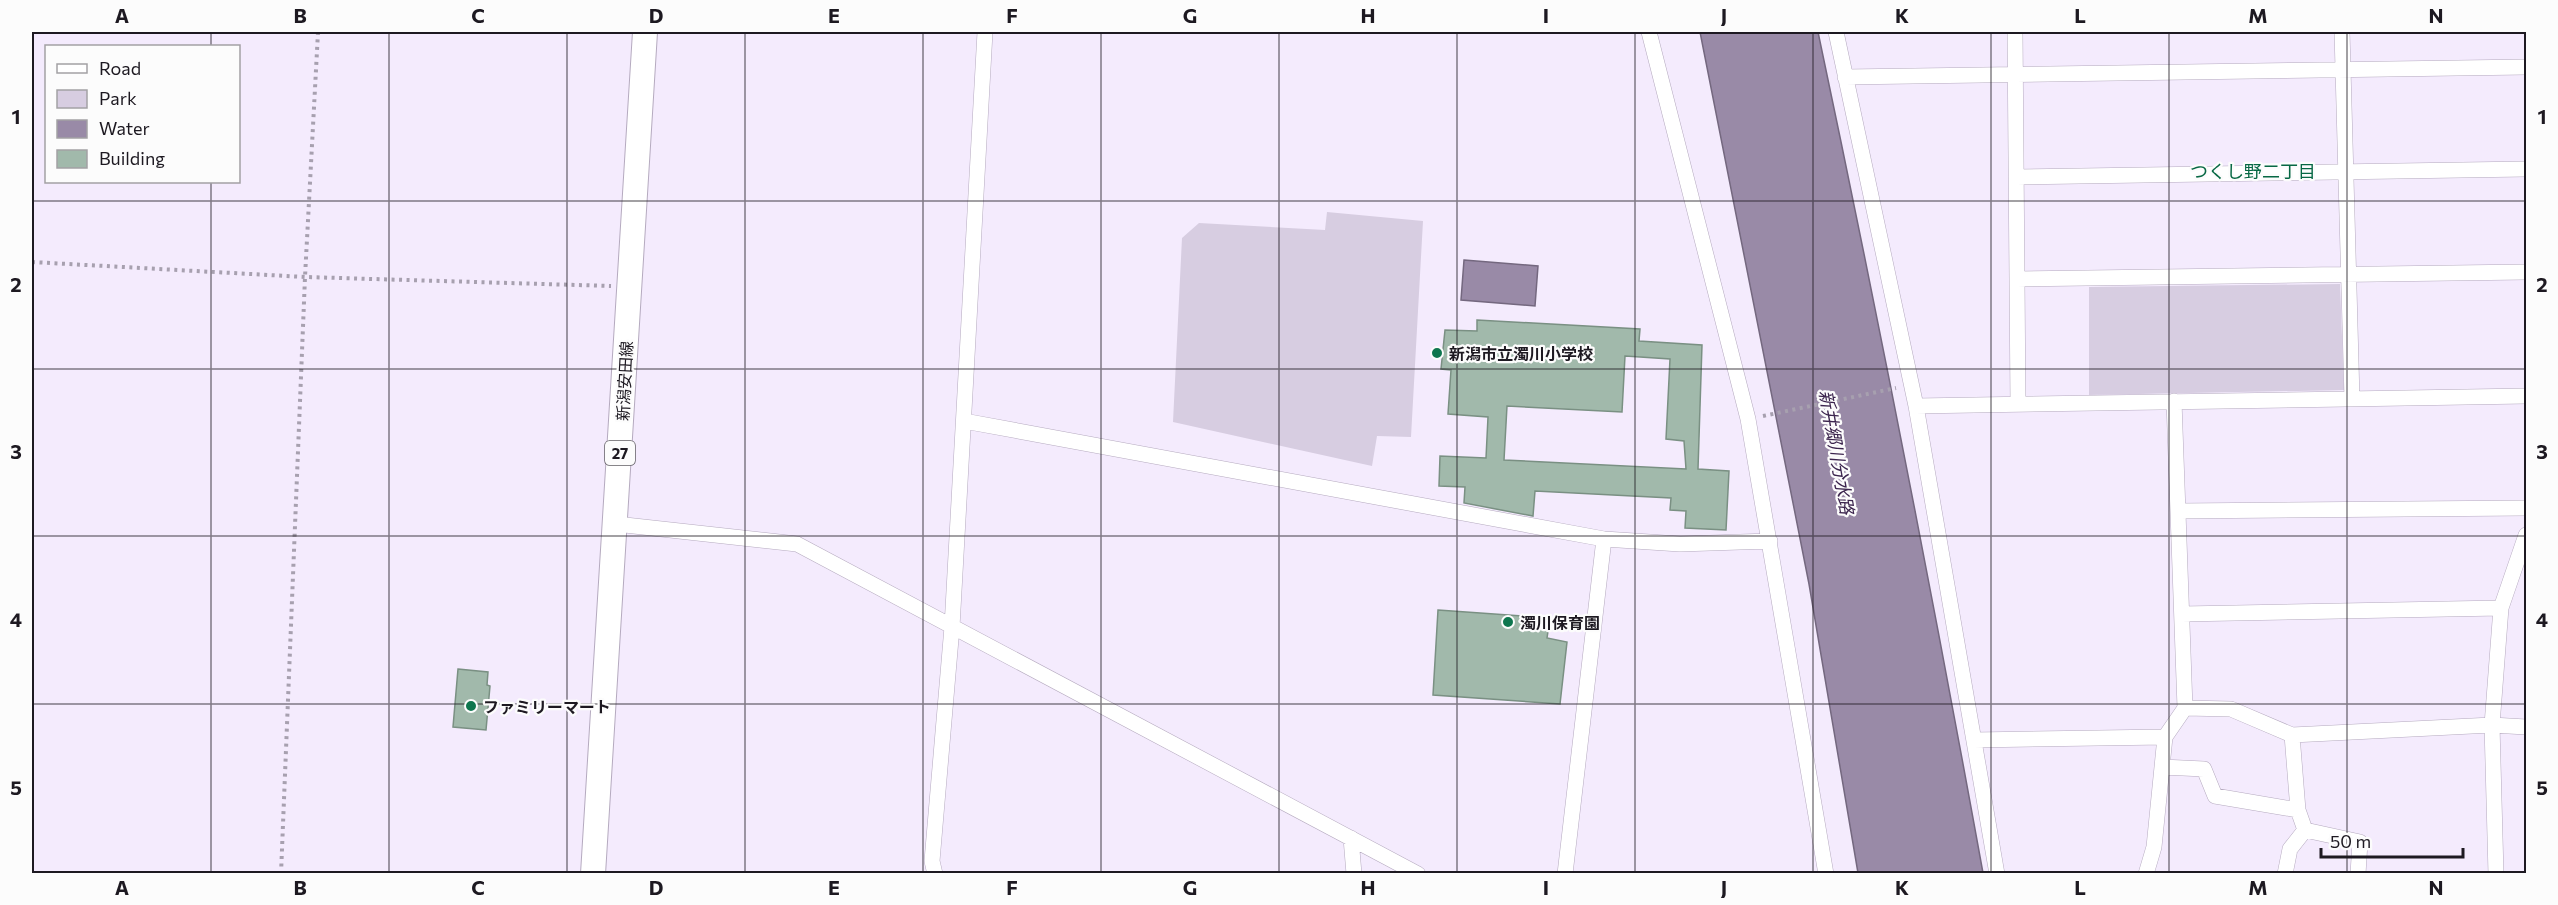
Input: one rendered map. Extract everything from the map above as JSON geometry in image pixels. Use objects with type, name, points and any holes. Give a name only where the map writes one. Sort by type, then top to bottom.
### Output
[{"type":"main road","name":"新潟安田線","points":[[593,873],[645,32]]},
{"type":"street","points":[[935,873],[932,861],[952,627],[985,32]]},
{"type":"street","points":[[1649,32],[1748,419],[1826,873]]},
{"type":"street","points":[[1836,32],[1916,406],[1997,873]]},
{"type":"street","points":[[2015,32],[2018,404]]},
{"type":"street","points":[[2342,32],[2352,399]]},
{"type":"street","points":[[1845,76],[2526,67]]},
{"type":"street","points":[[2016,177],[2526,169]]},
{"type":"street","points":[[2017,279],[2526,272]]},
{"type":"street","points":[[1916,406],[2526,396]]},
{"type":"street","points":[[2146,873],[2154,847],[2165,737],[2185,708],[2174,401]]},
{"type":"street","points":[[964,421],[1604,539],[1680,544],[1770,541]]},
{"type":"street","points":[[2179,512],[2526,508]]},
{"type":"street","points":[[616,524],[797,544],[1418,873]]},
{"type":"street","points":[[2496,873],[2492,725],[2501,608],[2526,535]]},
{"type":"street","points":[[1565,873],[1604,539]]},
{"type":"street","points":[[2182,614],[2501,608]]},
{"type":"street","points":[[2185,708],[2231,709],[2292,735],[2492,725],[2526,727]]},
{"type":"street","points":[[2292,735],[2298,810],[2305,830]]},
{"type":"street","points":[[1974,740],[2165,737]]},
{"type":"street","points":[[2162,766],[2204,769],[2215,796],[2298,810]]},
{"type":"street","points":[[2285,873],[2290,849],[2305,830]]},
{"type":"street","points":[[2305,830],[2360,842],[2358,873]]},
{"type":"street","points":[[1351,838],[1354,873]]},
{"type":"path","points":[[281,873],[305,278],[318,32]]},
{"type":"path","points":[[32,262],[305,278],[630,286]]},
{"type":"path","points":[[1774,414],[1886,390]]},
{"type":"green space","points":[[1327,212],[1423,221],[1411,437],[1377,436],[1372,466],[1173,422],[1182,238],[1199,223],[1325,230]]},
{"type":"green space","points":[[2340,284],[2344,390],[2089,395],[2089,287]]},
{"type":"water","name":"新井郷川分水路","points":[[1700,32],[1818,32],[1904,452],[1983,873],[1858,873],[1809,584]]},
{"type":"water","points":[[1464,260],[1538,266],[1535,306],[1461,300]]},
{"type":"building","points":[[1477,320],[1640,329],[1639,341],[1702,345],[1698,469],[1729,471],[1726,530],[1685,528],[1686,511],[1670,510],[1671,498],[1535,491],[1533,516],[1464,503],[1465,487],[1439,486],[1440,456],[1486,458],[1488,417],[1448,414],[1451,370],[1441,369],[1445,330],[1477,331]],"holes":[[[1625,356],[1670,359],[1666,439],[1684,441],[1686,469],[1504,460],[1507,406],[1622,412]]]},
{"type":"building","points":[[1438,610],[1550,618],[1547,638],[1567,642],[1560,704],[1433,695]]},
{"type":"building","name":"ファミリーマート","points":[[458,669],[488,672],[487,685],[490,686],[486,730],[453,727]]},
{"type":"place","name":"新潟市立濁川小学校","points":[[1437,353]]},
{"type":"place","name":"濁川保育園","points":[[1508,622]]},
{"type":"place","name":"ファミリーマート","points":[[471,706]]},
{"type":"district","name":"つくし野二丁目","points":[[2253,171]]}]
